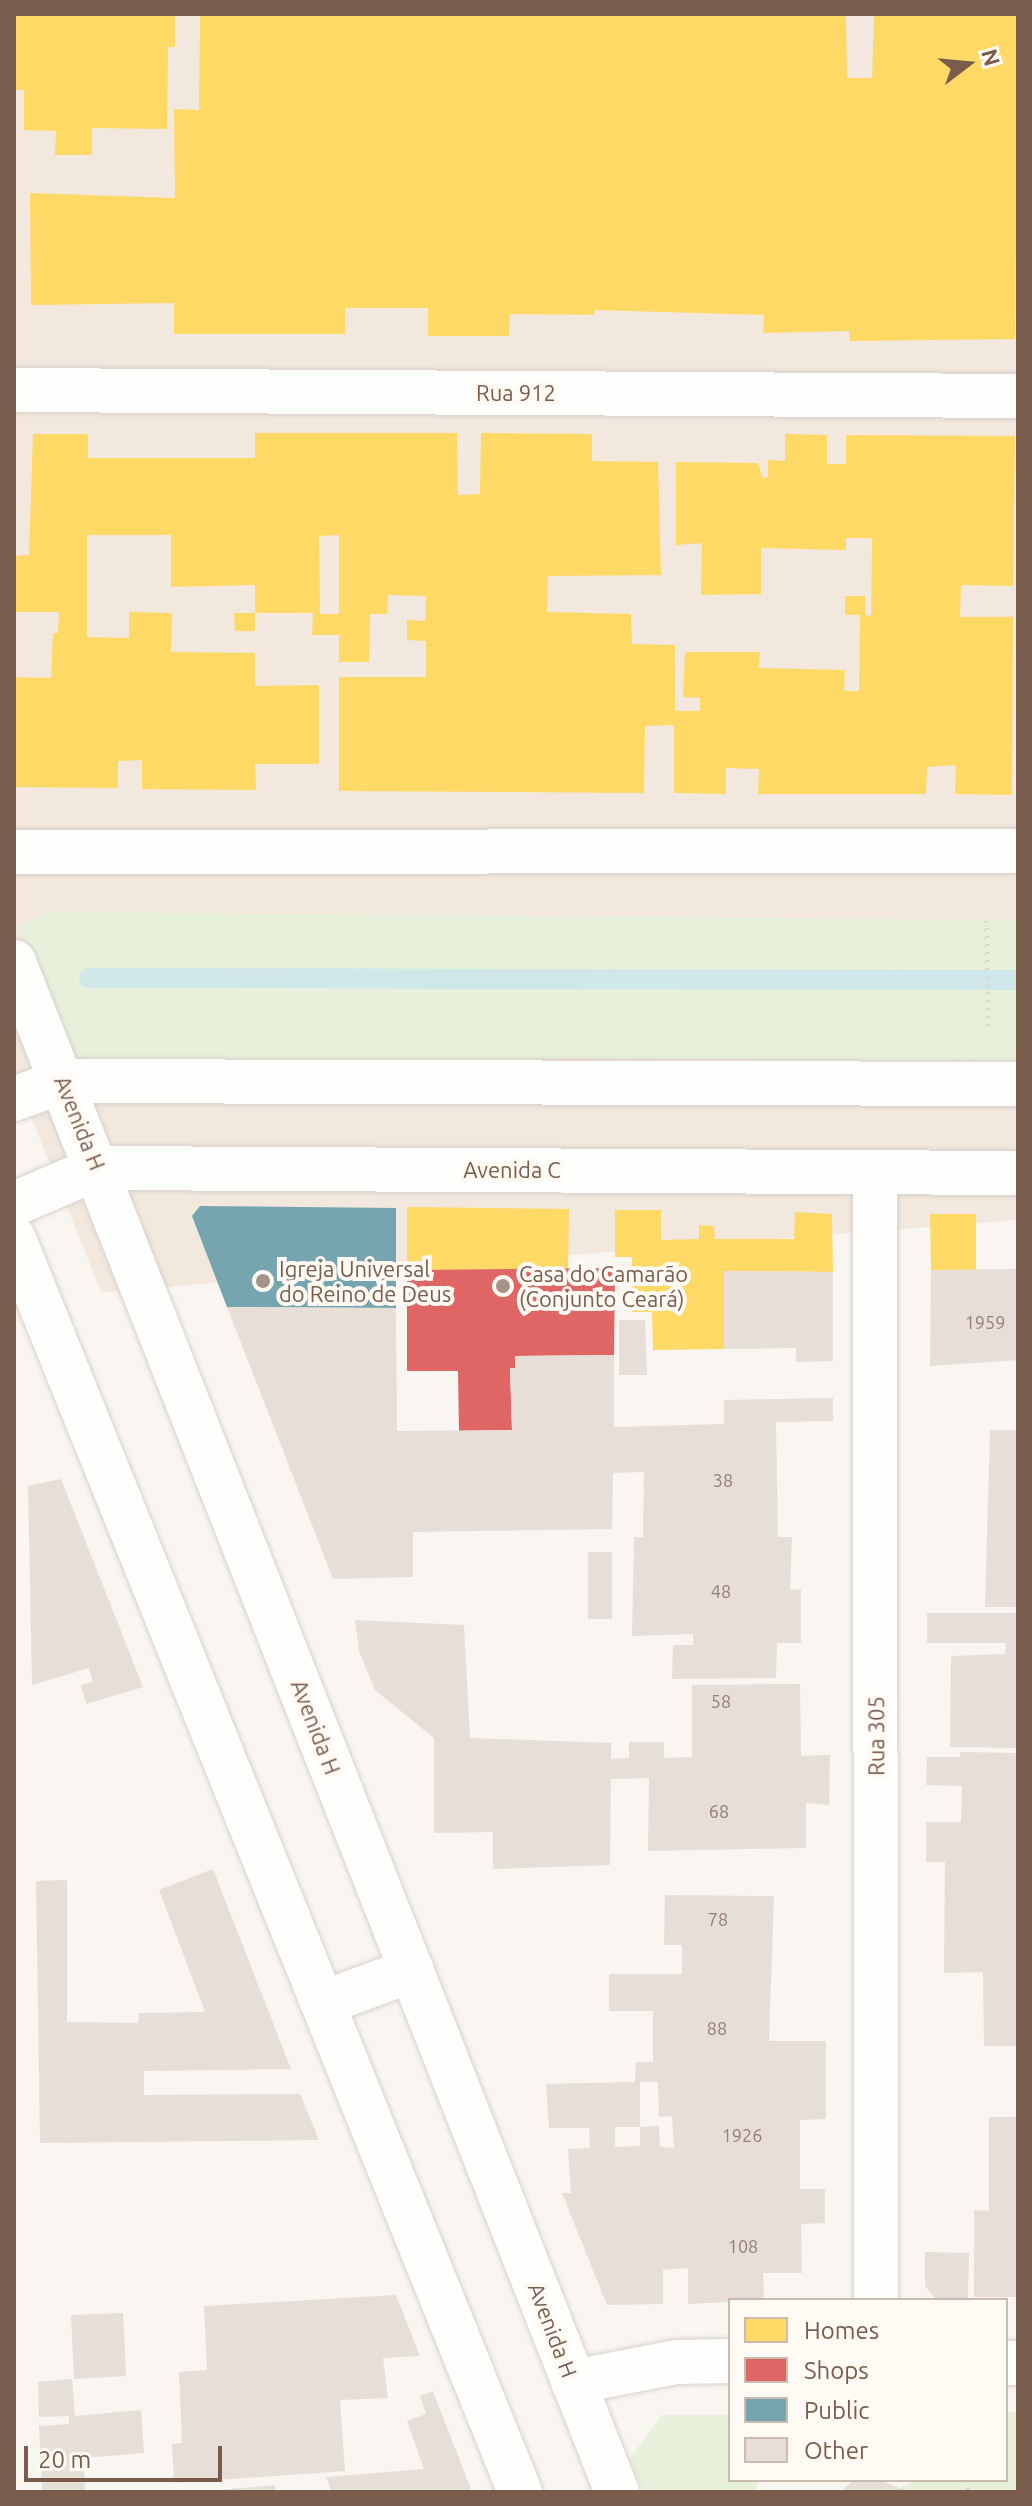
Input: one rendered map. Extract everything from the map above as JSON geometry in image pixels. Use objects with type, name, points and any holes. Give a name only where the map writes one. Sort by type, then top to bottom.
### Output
[{"type":"street","name":"Rua 912","points":[[14,390],[1018,396]]},
{"type":"street","points":[[14,852],[1018,851]]},
{"type":"street","name":"Avenida H","points":[[14,962],[98,1168],[617,2492]]},
{"type":"street","points":[[14,1099],[63,1081],[1018,1084]]},
{"type":"street","name":"Avenida C","points":[[14,1204],[98,1168],[1018,1173]]},
{"type":"street","name":"Rua 305","points":[[875,1172],[876,2298]]},
{"type":"street","points":[[14,1240],[520,2492]]},
{"type":"street","points":[[323,2003],[412,1970]]},
{"type":"street","points":[[573,2382],[677,2362],[728,2361]]},
{"type":"path","points":[[986,920],[989,1036]]},
{"type":"shaded area","points":[[14,14],[1018,14],[1018,1220],[101,1292],[14,1074]]},
{"type":"green space","points":[[47,912],[1018,920],[1018,1061],[566,1058],[111,1065],[68,1050],[19,927]]},
{"type":"green space","points":[[1008,2412],[1018,2412],[1018,2492],[840,2492],[852,2482],[901,2488],[912,2482],[1008,2482]]},
{"type":"green space","points":[[662,2415],[728,2415],[728,2482],[758,2482],[756,2492],[644,2492],[630,2458]]},
{"type":"building: Homes","points":[[14,14],[175,14],[175,47],[168,47],[167,129],[92,128],[92,155],[55,155],[56,131],[24,130],[24,90],[14,90]]},
{"type":"building: Homes","points":[[200,14],[846,14],[847,78],[872,78],[874,14],[1018,14],[1015,339],[850,341],[849,331],[763,333],[764,315],[595,310],[594,315],[510,314],[509,336],[428,336],[428,308],[345,308],[345,334],[174,334],[174,303],[31,305],[30,193],[175,198],[174,109],[199,110]]},
{"type":"building: Homes","points":[[255,433],[457,433],[458,495],[480,494],[481,433],[592,434],[592,461],[658,462],[661,575],[548,576],[547,612],[631,614],[632,644],[675,645],[675,711],[700,711],[700,698],[683,697],[685,652],[760,652],[759,668],[845,670],[844,691],[859,691],[860,615],[845,615],[845,596],[865,596],[865,615],[871,616],[872,538],[846,538],[846,550],[761,548],[761,594],[701,595],[702,543],[676,545],[676,462],[758,463],[763,478],[768,477],[768,460],[785,461],[785,434],[827,435],[827,464],[846,464],[846,435],[1015,436],[1013,586],[961,585],[960,617],[1013,617],[1012,795],[955,794],[956,765],[927,767],[926,794],[758,794],[759,769],[726,768],[726,794],[674,793],[674,725],[645,726],[644,793],[339,791],[339,677],[426,677],[426,641],[407,640],[407,620],[425,621],[426,596],[388,595],[387,614],[370,614],[369,662],[339,662],[339,635],[312,635],[313,613],[255,613],[255,585],[171,587],[171,535],[87,535],[87,637],[129,638],[129,612],[172,613],[171,652],[255,653],[255,686],[319,685],[319,764],[255,764],[256,790],[142,789],[142,760],[118,761],[118,788],[14,787],[14,677],[51,678],[53,633],[58,633],[59,612],[14,612],[14,556],[29,555],[33,434],[88,434],[88,458],[255,458]],"holes":[[[339,535],[339,614],[320,614],[319,536]]]},
{"type":"building: Homes","points":[[234,613],[255,613],[255,631],[235,631]]},
{"type":"building: Homes","points":[[407,1207],[569,1209],[568,1269],[407,1270]]},
{"type":"building: Homes","points":[[615,1210],[661,1210],[661,1240],[699,1239],[699,1225],[714,1226],[715,1239],[794,1239],[795,1212],[832,1214],[833,1272],[724,1271],[724,1349],[653,1350],[652,1312],[632,1312],[632,1257],[615,1257]]},
{"type":"building: Homes","points":[[930,1214],[976,1214],[976,1270],[931,1270]]},
{"type":"building: Shops","points":[[615,1268],[614,1355],[515,1356],[515,1368],[510,1368],[512,1430],[459,1431],[458,1371],[407,1371],[407,1270]]},
{"type":"building: Public","points":[[200,1206],[396,1208],[396,1308],[227,1307],[192,1216]]},
{"type":"building: Other","points":[[1018,1269],[1018,1360],[930,1366],[931,1270]]},
{"type":"building: Other","points":[[724,1271],[833,1272],[833,1361],[796,1362],[796,1348],[724,1349]]},
{"type":"building: Other","points":[[227,1307],[396,1308],[397,1431],[512,1430],[510,1368],[515,1368],[515,1356],[614,1355],[614,1427],[724,1424],[724,1400],[833,1398],[833,1421],[776,1422],[778,1537],[792,1537],[790,1589],[801,1590],[801,1643],[777,1643],[776,1678],[672,1679],[673,1645],[693,1645],[693,1634],[632,1636],[634,1537],[643,1537],[644,1472],[613,1473],[612,1529],[413,1532],[413,1577],[333,1579]]},
{"type":"building: Other","points":[[619,1320],[645,1320],[647,1375],[619,1375]]},
{"type":"building: Other","points":[[990,1430],[1018,1430],[1018,1607],[985,1607]]},
{"type":"building: Other","points":[[61,1479],[143,1687],[86,1704],[81,1685],[93,1682],[89,1668],[32,1685],[28,1486]]},
{"type":"building: Other","points":[[588,1552],[612,1552],[612,1619],[588,1619]]},
{"type":"building: Other","points":[[927,1613],[1018,1613],[1018,1748],[950,1747],[951,1656],[1005,1654],[1006,1643],[927,1643]]},
{"type":"building: Other","points":[[355,1620],[464,1625],[470,1738],[611,1743],[611,1759],[629,1758],[629,1742],[664,1742],[664,1758],[692,1757],[692,1685],[800,1684],[801,1756],[830,1755],[829,1805],[806,1803],[806,1848],[648,1851],[649,1778],[611,1779],[610,1865],[493,1869],[493,1832],[434,1833],[434,1738],[375,1690],[359,1651]]},
{"type":"building: Other","points":[[960,1752],[1018,1753],[1018,2046],[984,2046],[983,1972],[944,1973],[945,1862],[926,1862],[926,1822],[961,1822],[962,1786],[926,1785],[927,1757],[960,1757]]},
{"type":"building: Other","points":[[213,1869],[291,2069],[144,2071],[144,2095],[300,2094],[319,2140],[40,2143],[36,1881],[67,1880],[67,2022],[138,2023],[139,2013],[205,2012],[159,1890]]},
{"type":"building: Other","points":[[665,1895],[774,1896],[769,2041],[826,2041],[826,2119],[800,2120],[800,2189],[825,2189],[825,2223],[801,2224],[802,2273],[763,2273],[764,2298],[728,2298],[728,2302],[688,2304],[688,2268],[663,2270],[663,2304],[607,2305],[562,2193],[571,2193],[568,2149],[590,2148],[589,2128],[549,2128],[546,2084],[635,2082],[636,2062],[653,2062],[653,2011],[609,2011],[609,1974],[682,1974],[682,1945],[664,1945]],"holes":[[[640,2082],[658,2082],[659,2117],[672,2116],[674,2148],[660,2147],[659,2126],[640,2127]],[[615,2127],[640,2127],[640,2146],[615,2147]]]},
{"type":"building: Other","points":[[989,2117],[1018,2117],[1018,2297],[974,2297],[974,2210],[989,2211]]},
{"type":"building: Other","points":[[925,2252],[969,2253],[968,2298],[935,2298],[925,2286]]},
{"type":"building: Other","points":[[396,2295],[420,2356],[383,2358],[388,2398],[340,2400],[345,2471],[174,2483],[172,2444],[182,2443],[179,2372],[207,2370],[204,2306]]},
{"type":"building: Other","points":[[123,2313],[126,2376],[74,2379],[71,2315]]},
{"type":"building: Other","points":[[72,2379],[75,2416],[141,2410],[144,2453],[84,2458],[85,2492],[42,2492],[39,2426],[69,2424],[69,2416],[39,2417],[38,2382]]},
{"type":"building: Other","points":[[433,2391],[472,2492],[332,2492],[326,2477],[424,2469],[407,2421],[426,2414],[420,2396]]},
{"type":"building: Other","points":[[852,2482],[884,2482],[911,2492],[840,2492]]},
{"type":"building: Other","points":[[275,2485],[275,2492],[220,2492],[220,2490]]},
{"type":"waterway","points":[[89,978],[1018,980]]},
{"type":"place","name":"Igreja Universal do Reino de Deus","points":[[263,1281]]},
{"type":"place","name":"Casa do Camarão (Conjunto Ceará)","points":[[503,1286]]}]
